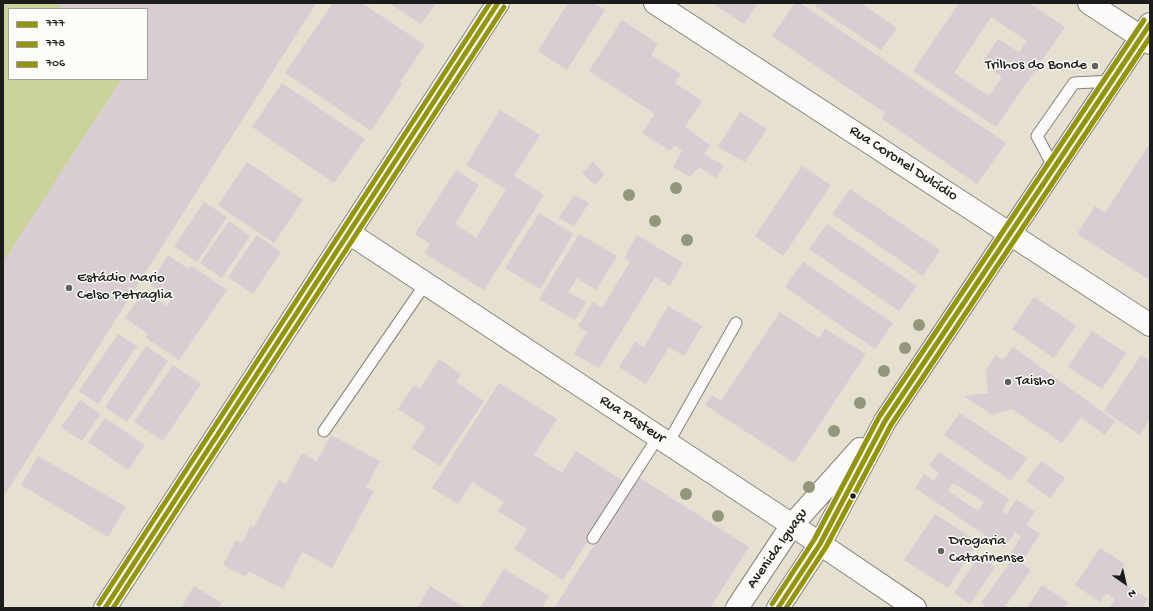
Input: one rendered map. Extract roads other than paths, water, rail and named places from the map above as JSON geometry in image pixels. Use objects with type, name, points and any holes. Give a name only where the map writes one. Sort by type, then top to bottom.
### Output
[{"type":"main road","points":[[105,608],[498,3]]},
{"type":"main road","name":"Rua Coronel Dulcídio","points":[[655,3],[1150,325]]},
{"type":"main road","points":[[1089,3],[1147,34]]},
{"type":"main road","name":"Avenida Iguaçu","points":[[778,608],[820,544],[885,421],[1112,81],[1147,34]]},
{"type":"main road","name":"Rua Pasteur","points":[[349,232],[915,608]]},
{"type":"main road","name":"Avenida Iguaçu","points":[[737,608],[792,525],[885,421]]},
{"type":"lane","points":[[1054,168],[1036,136],[1074,83],[1112,81]]},
{"type":"lane","points":[[324,432],[426,283]]},
{"type":"lane","points":[[593,538],[663,440],[736,324]]},
{"type":"place","name":"Trilhos do Bonde","points":[[1095,66]]},
{"type":"place","name":"Estádio Mario Celso Petraglia","points":[[69,288]]},
{"type":"place","name":"Taisho","points":[[1008,382]]},
{"type":"place","name":"Drogaria Catarinense","points":[[941,551]]}]
